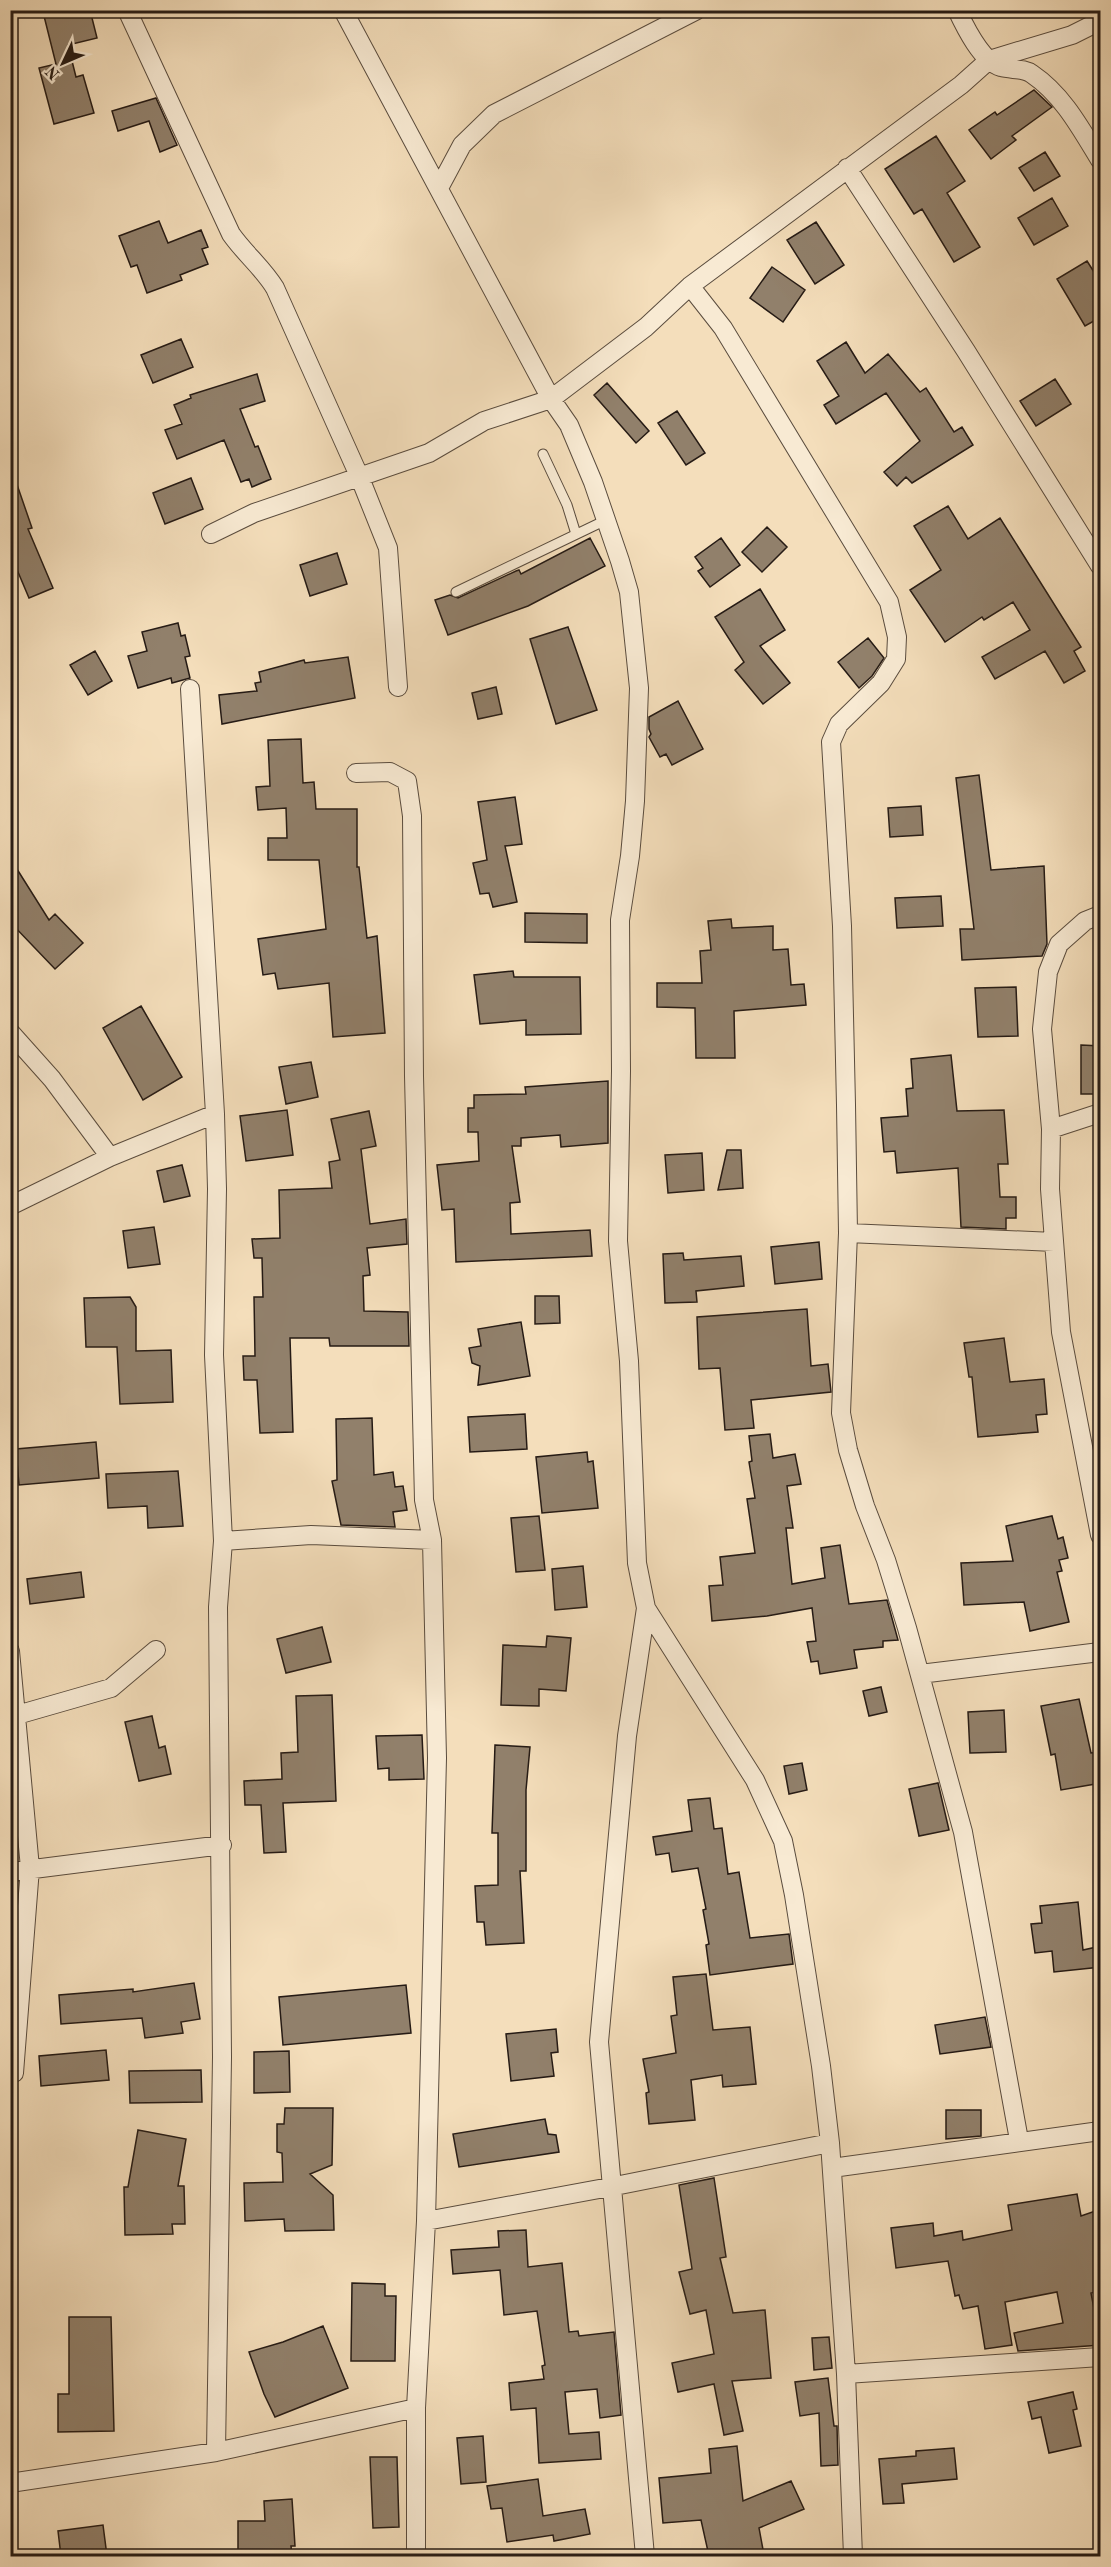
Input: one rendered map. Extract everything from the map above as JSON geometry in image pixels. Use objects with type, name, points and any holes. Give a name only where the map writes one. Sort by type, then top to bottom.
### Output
[{"type":"street","points":[[127,10],[231,234],[243,251],[266,272],[275,288],[360,478],[388,548],[398,687]]},
{"type":"street","points":[[343,10],[551,399],[569,425],[593,482],[629,592],[639,688],[630,856],[620,920],[621,1071],[618,1241],[629,1361],[637,1563],[646,1608],[627,1736],[598,2042],[645,2556]]},
{"type":"street","points":[[439,188],[462,145],[494,114],[697,10]]},
{"type":"street","points":[[957,10],[967,31],[989,60],[999,67],[1030,71],[1040,79],[1069,110],[1101,160]]},
{"type":"street","points":[[211,534],[254,513],[429,453],[484,422],[551,399],[645,327],[690,286],[961,85],[989,60],[1072,35],[1101,21]]},
{"type":"street","points":[[847,168],[966,351],[1101,566]]},
{"type":"street","points":[[690,286],[723,328],[889,602],[897,637],[896,659],[881,683],[838,724],[831,742],[842,926],[848,1233],[841,1413],[848,1450],[865,1506],[886,1560],[963,1832],[1019,2140]]},
{"type":"street","points":[[190,689],[215,1114],[217,1189],[214,1355],[223,1541],[218,1607],[222,1845],[222,2057],[216,2452]]},
{"type":"street","points":[[356,773],[390,772],[407,781],[412,816],[414,1076],[424,1500],[432,1540],[437,1758],[426,2221],[416,2408],[416,2556]]},
{"type":"street","points":[[1101,915],[1085,921],[1059,944],[1048,972],[1042,1029],[1051,1129],[1050,1189],[1061,1332],[1101,1535]]},
{"type":"street","points":[[10,1032],[52,1079],[110,1157]]},
{"type":"street","points":[[1051,1129],[1101,1113]]},
{"type":"street","points":[[10,1206],[110,1157],[215,1114]]},
{"type":"street","points":[[848,1233],[1054,1242]]},
{"type":"street","points":[[223,1541],[311,1535],[432,1540]]},
{"type":"street","points":[[646,1608],[755,1780],[783,1841],[794,1895],[819,2054],[830,2143],[846,2374],[853,2556]]},
{"type":"street","points":[[17,1715],[111,1688],[156,1650]]},
{"type":"street","points":[[10,1651],[30,1868],[14,2073]]},
{"type":"street","points":[[920,1674],[1101,1652]]},
{"type":"street","points":[[10,1872],[222,1845]]},
{"type":"street","points":[[831,2168],[1019,2140],[1101,2131]]},
{"type":"street","points":[[426,2221],[830,2143]]},
{"type":"street","points":[[846,2374],[1101,2357]]},
{"type":"street","points":[[10,2483],[216,2452],[416,2408]]},
{"type":"lane","points":[[543,454],[567,505],[576,534]]},
{"type":"lane","points":[[456,592],[606,520]]},
{"type":"building","points":[[66,10],[90,10],[97,38],[68,45],[76,77],[83,75],[94,113],[54,124],[39,68],[56,64],[44,16]]},
{"type":"building","points":[[1034,90],[1052,107],[1012,136],[1016,140],[991,159],[969,130],[995,112],[997,115]]},
{"type":"building","points":[[156,98],[177,145],[160,152],[149,121],[118,131],[112,111]]},
{"type":"building","points":[[936,136],[965,181],[947,193],[980,247],[954,262],[922,209],[914,214],[885,169]]},
{"type":"building","points":[[1045,152],[1060,176],[1034,191],[1019,168]]},
{"type":"building","points":[[1052,198],[1068,226],[1034,245],[1018,218]]},
{"type":"building","points":[[159,221],[168,243],[201,230],[208,247],[202,249],[208,264],[180,275],[182,280],[147,293],[137,265],[131,267],[119,236]]},
{"type":"building","points":[[816,222],[844,265],[815,284],[787,240]]},
{"type":"building","points":[[1087,261],[1101,283],[1101,317],[1085,326],[1057,279]]},
{"type":"building","points":[[772,267],[805,290],[783,322],[750,298]]},
{"type":"building","points":[[181,339],[193,367],[153,383],[141,355]]},
{"type":"building","points":[[846,342],[865,373],[888,354],[920,392],[926,388],[954,432],[962,427],[973,445],[912,483],[906,477],[897,486],[884,472],[920,441],[886,393],[836,424],[824,405],[839,396],[817,361]]},
{"type":"building","points":[[257,374],[265,401],[240,409],[271,479],[252,487],[249,479],[241,482],[224,440],[177,459],[165,430],[182,424],[174,405],[191,398],[190,395]]},
{"type":"building","points":[[1055,379],[1071,404],[1036,426],[1020,401]]},
{"type":"building","points":[[607,383],[649,431],[636,443],[594,395]]},
{"type":"building","points":[[677,411],[705,453],[686,465],[658,423]]},
{"type":"building","points":[[13,473],[32,528],[28,529],[53,588],[29,598],[10,553],[10,474]]},
{"type":"building","points":[[191,478],[203,509],[165,524],[153,493]]},
{"type":"building","points":[[948,506],[968,539],[1000,518],[1081,647],[1074,651],[1085,671],[1064,683],[1045,651],[995,679],[982,657],[1030,630],[1013,602],[984,620],[982,617],[945,642],[910,590],[941,570],[914,526]]},
{"type":"building","points":[[767,527],[787,547],[762,572],[742,552]]},
{"type":"building","points":[[590,538],[605,566],[528,606],[448,635],[435,600],[450,595],[458,598],[516,571],[519,570],[521,574]]},
{"type":"building","points":[[721,538],[740,565],[710,587],[698,571],[703,568],[695,557]]},
{"type":"building","points":[[337,553],[347,584],[310,596],[300,565]]},
{"type":"building","points":[[760,589],[785,630],[760,646],[790,683],[763,704],[735,670],[744,662],[715,617]]},
{"type":"building","points":[[178,623],[181,636],[185,635],[190,656],[185,657],[190,678],[172,683],[171,678],[138,688],[128,656],[147,651],[142,632]]},
{"type":"building","points":[[568,627],[597,710],[556,724],[530,639]]},
{"type":"building","points":[[868,638],[884,658],[872,676],[859,688],[838,662]]},
{"type":"building","points":[[95,651],[112,681],[88,695],[70,665]]},
{"type":"building","points":[[348,657],[355,698],[222,724],[219,695],[257,691],[255,683],[261,682],[259,672],[304,660],[305,663]]},
{"type":"building","points":[[496,687],[502,714],[478,719],[472,693]]},
{"type":"building","points":[[678,701],[703,749],[672,765],[666,754],[660,757],[649,737],[651,734],[649,717]]},
{"type":"building","points":[[301,739],[303,783],[314,782],[316,809],[357,809],[357,867],[359,867],[367,938],[377,936],[385,1033],[333,1037],[329,983],[278,989],[275,973],[263,975],[258,939],[326,929],[319,860],[268,860],[268,838],[287,838],[286,808],[258,810],[256,787],[270,786],[268,740]]},
{"type":"building","points":[[979,775],[991,870],[1044,866],[1047,944],[1042,956],[962,960],[960,929],[974,929],[956,778]]},
{"type":"building","points":[[515,797],[522,844],[505,846],[517,902],[493,907],[489,893],[480,894],[473,863],[487,860],[478,802]]},
{"type":"building","points":[[921,806],[923,835],[890,837],[888,808]]},
{"type":"building","points":[[10,858],[49,920],[55,914],[83,943],[55,969],[10,922]]},
{"type":"building","points":[[941,896],[943,926],[897,928],[895,898]]},
{"type":"building","points":[[525,913],[587,914],[587,943],[525,942]]},
{"type":"building","points":[[731,919],[732,928],[773,926],[773,950],[788,949],[791,985],[804,984],[806,1005],[734,1011],[735,1058],[696,1058],[695,1008],[657,1007],[657,983],[702,983],[700,951],[711,950],[708,921]]},
{"type":"building","points":[[513,971],[514,977],[580,977],[581,1034],[526,1035],[526,1020],[480,1024],[474,975]]},
{"type":"building","points":[[1016,987],[1018,1036],[978,1037],[975,988]]},
{"type":"building","points":[[141,1006],[182,1077],[143,1100],[103,1028]]},
{"type":"building","points":[[1081,1045],[1101,1046],[1101,1094],[1081,1094]]},
{"type":"building","points":[[951,1055],[957,1111],[1004,1110],[1008,1164],[998,1164],[1000,1197],[1016,1197],[1016,1218],[1006,1218],[1006,1229],[961,1227],[958,1168],[897,1173],[895,1151],[884,1152],[881,1118],[908,1116],[906,1089],[913,1088],[911,1059]]},
{"type":"building","points":[[311,1062],[318,1097],[286,1104],[279,1067]]},
{"type":"building","points":[[608,1081],[608,1143],[561,1147],[560,1135],[521,1138],[521,1146],[512,1146],[520,1202],[510,1203],[511,1234],[590,1230],[592,1256],[456,1262],[454,1209],[442,1210],[437,1165],[479,1161],[478,1132],[468,1132],[468,1108],[474,1108],[474,1095],[526,1094],[525,1087]]},
{"type":"building","points":[[287,1110],[293,1155],[246,1161],[240,1116]]},
{"type":"building","points":[[369,1111],[376,1146],[361,1149],[370,1224],[406,1219],[407,1244],[367,1248],[370,1275],[363,1276],[364,1311],[408,1312],[409,1346],[330,1346],[329,1338],[290,1338],[293,1432],[260,1433],[257,1380],[244,1380],[243,1356],[255,1356],[254,1297],[263,1297],[262,1258],[254,1258],[252,1239],[280,1238],[279,1190],[332,1188],[329,1162],[340,1160],[331,1119]]},
{"type":"building","points":[[727,1150],[741,1150],[743,1188],[718,1190]]},
{"type":"building","points":[[702,1153],[704,1190],[668,1193],[665,1155]]},
{"type":"building","points":[[182,1165],[190,1196],[164,1202],[157,1171]]},
{"type":"building","points":[[154,1227],[160,1264],[128,1268],[123,1231]]},
{"type":"building","points":[[819,1242],[822,1279],[775,1284],[771,1247]]},
{"type":"building","points":[[683,1253],[684,1260],[741,1256],[744,1286],[696,1291],[697,1302],[665,1303],[663,1254]]},
{"type":"building","points":[[535,1296],[559,1296],[560,1323],[535,1324]]},
{"type":"building","points":[[130,1297],[136,1307],[136,1351],[171,1350],[173,1402],[120,1404],[117,1347],[86,1347],[84,1298]]},
{"type":"building","points":[[807,1309],[811,1366],[828,1364],[831,1392],[751,1400],[754,1428],[725,1430],[720,1368],[699,1369],[697,1317]]},
{"type":"building","points":[[521,1322],[530,1376],[478,1385],[480,1366],[472,1363],[469,1348],[481,1346],[478,1329]]},
{"type":"building","points":[[1004,1338],[1010,1382],[1044,1379],[1047,1414],[1036,1415],[1038,1432],[978,1437],[972,1377],[969,1377],[964,1343]]},
{"type":"building","points":[[525,1414],[527,1449],[470,1452],[468,1417]]},
{"type":"building","points":[[372,1418],[374,1475],[393,1472],[395,1487],[403,1486],[407,1510],[393,1512],[395,1527],[341,1525],[332,1481],[337,1480],[336,1419]]},
{"type":"building","points":[[770,1434],[773,1458],[795,1454],[801,1484],[787,1486],[793,1528],[786,1528],[792,1584],[825,1578],[821,1548],[840,1545],[849,1604],[887,1600],[898,1640],[883,1641],[883,1647],[854,1650],[857,1668],[820,1674],[818,1661],[811,1662],[807,1642],[816,1641],[812,1608],[767,1616],[712,1621],[709,1586],[723,1585],[720,1557],[755,1553],[747,1499],[755,1498],[749,1462],[752,1461],[749,1436]]},
{"type":"building","points":[[96,1442],[99,1478],[19,1485],[16,1449]]},
{"type":"building","points":[[587,1452],[588,1462],[593,1461],[598,1508],[542,1513],[536,1457]]},
{"type":"building","points":[[178,1471],[183,1526],[148,1528],[147,1506],[108,1508],[106,1474]]},
{"type":"building","points":[[539,1516],[545,1570],[516,1572],[511,1518]]},
{"type":"building","points":[[1052,1516],[1058,1539],[1063,1537],[1068,1558],[1059,1560],[1062,1571],[1057,1572],[1069,1622],[1030,1631],[1024,1602],[964,1605],[961,1563],[1013,1561],[1006,1526]]},
{"type":"building","points":[[583,1566],[587,1607],[555,1610],[552,1569]]},
{"type":"building","points":[[81,1572],[84,1597],[30,1604],[27,1579]]},
{"type":"building","points":[[322,1627],[331,1662],[286,1673],[277,1639]]},
{"type":"building","points":[[547,1636],[571,1638],[566,1691],[539,1689],[539,1706],[501,1705],[503,1645],[546,1647]]},
{"type":"building","points":[[881,1687],[887,1712],[869,1716],[863,1691]]},
{"type":"building","points":[[332,1695],[336,1801],[283,1803],[286,1852],[264,1853],[261,1805],[245,1805],[244,1781],[282,1779],[281,1753],[298,1752],[296,1696]]},
{"type":"building","points":[[1079,1699],[1091,1753],[1101,1752],[1101,1783],[1061,1790],[1055,1754],[1051,1755],[1041,1706]]},
{"type":"building","points":[[1004,1710],[1006,1752],[970,1753],[968,1712]]},
{"type":"building","points":[[152,1716],[159,1748],[165,1746],[171,1774],[139,1781],[125,1722]]},
{"type":"building","points":[[422,1735],[424,1779],[389,1780],[389,1768],[378,1769],[376,1736]]},
{"type":"building","points":[[495,1745],[530,1747],[526,1790],[526,1871],[520,1871],[524,1943],[486,1945],[484,1922],[477,1922],[475,1886],[498,1885],[498,1833],[492,1833]]},
{"type":"building","points":[[802,1763],[807,1790],[789,1794],[784,1766]]},
{"type":"building","points":[[938,1783],[949,1830],[919,1836],[909,1789]]},
{"type":"building","points":[[710,1798],[714,1829],[722,1828],[728,1874],[739,1872],[750,1938],[789,1934],[793,1964],[710,1975],[706,1945],[709,1944],[703,1910],[706,1909],[698,1868],[672,1872],[669,1853],[656,1855],[653,1837],[692,1831],[688,1800]]},
{"type":"building","points":[[1078,1902],[1083,1950],[1101,1946],[1101,1967],[1054,1972],[1052,1951],[1035,1953],[1031,1924],[1042,1923],[1040,1906]]},
{"type":"building","points":[[706,1974],[713,2030],[750,2027],[756,2084],[723,2087],[722,2075],[691,2080],[695,2120],[649,2124],[646,2093],[649,2092],[643,2059],[676,2053],[671,2016],[677,2015],[673,1977]]},
{"type":"building","points":[[194,1983],[200,2019],[181,2022],[183,2033],[145,2038],[142,2018],[61,2024],[59,1995],[133,1989],[133,1992]]},
{"type":"building","points":[[406,1985],[411,2033],[283,2045],[279,1997]]},
{"type":"building","points":[[985,2017],[991,2047],[940,2054],[935,2025]]},
{"type":"building","points":[[556,2029],[558,2052],[551,2053],[554,2076],[511,2081],[506,2034]]},
{"type":"building","points":[[106,2050],[109,2080],[41,2086],[39,2056]]},
{"type":"building","points":[[289,2051],[290,2092],[254,2093],[254,2052]]},
{"type":"building","points":[[201,2070],[202,2102],[130,2103],[129,2071]]},
{"type":"building","points":[[285,2108],[333,2108],[332,2165],[310,2174],[333,2195],[334,2230],[285,2231],[284,2219],[245,2221],[244,2183],[283,2182],[282,2153],[277,2152],[277,2124],[284,2124]]},
{"type":"building","points":[[946,2110],[981,2110],[981,2136],[946,2139]]},
{"type":"building","points":[[545,2119],[548,2134],[556,2135],[559,2152],[459,2167],[453,2134]]},
{"type":"building","points":[[138,2130],[186,2139],[178,2186],[184,2186],[185,2224],[172,2224],[173,2234],[125,2235],[124,2187],[128,2187]]},
{"type":"building","points":[[714,2178],[726,2257],[720,2258],[733,2313],[765,2310],[771,2378],[732,2381],[743,2431],[724,2435],[714,2384],[678,2392],[672,2363],[714,2354],[706,2310],[690,2314],[679,2272],[692,2269],[679,2185]]},
{"type":"building","points":[[1077,2194],[1081,2216],[1101,2209],[1101,2291],[1091,2293],[1101,2345],[1018,2351],[1014,2333],[1063,2323],[1057,2292],[1005,2302],[1012,2345],[985,2349],[978,2306],[963,2309],[959,2295],[955,2296],[948,2261],[896,2268],[891,2228],[933,2223],[934,2236],[962,2231],[963,2240],[1012,2230],[1008,2205]]},
{"type":"building","points":[[526,2230],[528,2267],[562,2263],[569,2332],[578,2331],[579,2336],[614,2332],[621,2415],[600,2418],[597,2389],[565,2392],[569,2434],[599,2432],[601,2459],[539,2463],[536,2408],[511,2410],[509,2383],[544,2379],[542,2366],[545,2365],[537,2311],[504,2315],[500,2270],[453,2274],[451,2250],[499,2247],[498,2231]]},
{"type":"building","points":[[352,2283],[385,2284],[385,2296],[396,2296],[395,2361],[351,2361]]},
{"type":"building","points":[[69,2317],[111,2317],[114,2431],[58,2432],[58,2394],[69,2394]]},
{"type":"building","points":[[323,2326],[348,2388],[275,2417],[249,2352],[283,2342]]},
{"type":"building","points":[[829,2337],[832,2368],[814,2370],[812,2338]]},
{"type":"building","points":[[828,2378],[834,2426],[837,2426],[838,2465],[821,2466],[819,2413],[800,2416],[795,2382]]},
{"type":"building","points":[[1073,2392],[1077,2409],[1073,2410],[1081,2446],[1049,2453],[1041,2417],[1032,2419],[1028,2402]]},
{"type":"building","points":[[483,2436],[486,2482],[461,2484],[457,2438]]},
{"type":"building","points":[[737,2446],[743,2501],[791,2481],[804,2509],[759,2528],[764,2555],[709,2556],[701,2520],[663,2523],[659,2478],[711,2473],[709,2449]]},
{"type":"building","points":[[954,2448],[957,2479],[902,2484],[904,2503],[883,2504],[879,2459],[916,2456],[916,2451]]},
{"type":"building","points":[[370,2457],[397,2457],[399,2527],[373,2528]]},
{"type":"building","points":[[538,2479],[543,2516],[585,2509],[590,2534],[554,2541],[553,2535],[507,2542],[502,2508],[491,2509],[487,2486]]},
{"type":"building","points":[[292,2499],[295,2546],[291,2546],[292,2556],[244,2556],[244,2550],[238,2550],[238,2521],[265,2521],[264,2501]]},
{"type":"building","points":[[103,2525],[107,2556],[61,2556],[58,2531]]}]
